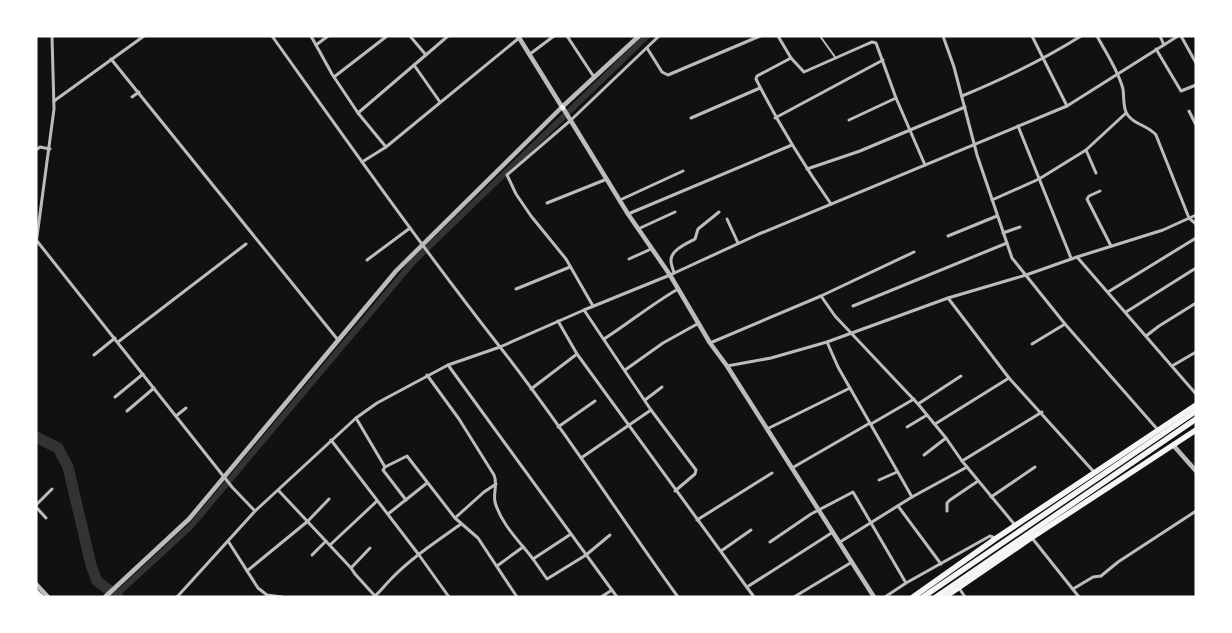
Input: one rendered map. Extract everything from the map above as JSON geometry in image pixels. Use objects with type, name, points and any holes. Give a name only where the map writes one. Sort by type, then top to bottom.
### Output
[{"type":"highway","points":[[913,597],[995,539],[1058,501],[1094,472],[1196,405]]},
{"type":"highway","points":[[923,597],[1058,501],[1196,411]]},
{"type":"highway","points":[[936,597],[1031,538],[1173,445],[1195,424]]},
{"type":"highway","points":[[945,597],[964,577],[1195,424]]},
{"type":"highway","points":[[960,571],[964,577]]},
{"type":"highway","points":[[948,579],[955,586]]},
{"type":"street","points":[[52,36],[54,101],[50,149],[37,243],[117,340],[232,487],[255,511]]},
{"type":"street","points":[[54,101],[144,36]]},
{"type":"street","points":[[272,36],[423,246],[581,458],[678,597]]},
{"type":"street","points":[[311,36],[334,77],[358,113],[386,147]]},
{"type":"street","points":[[316,45],[328,36]]},
{"type":"street","points":[[334,77],[386,36]]},
{"type":"street","points":[[410,36],[426,55]]},
{"type":"street","points":[[358,113],[448,36]]},
{"type":"street","points":[[530,54],[554,36]]},
{"type":"street","points":[[567,36],[594,78]]},
{"type":"street","points":[[105,597],[189,519],[396,271],[639,36]]},
{"type":"street","points":[[593,306],[564,256],[516,194],[507,175],[659,36]]},
{"type":"street","points":[[648,48],[662,72],[668,75],[760,36]]},
{"type":"street","points":[[778,36],[790,58],[804,72],[864,45],[875,42],[878,45],[896,98],[925,165]]},
{"type":"street","points":[[943,36],[954,67],[974,145],[1012,258],[1065,324],[1158,430]]},
{"type":"street","points":[[1032,36],[1067,106]]},
{"type":"street","points":[[962,96],[1008,77],[1081,36]]},
{"type":"street","points":[[1098,36],[1117,73],[1123,90],[1126,113],[1136,123],[1152,130],[1156,135],[1189,218],[1196,224]]},
{"type":"street","points":[[1160,36],[1164,44]]},
{"type":"street","points":[[177,597],[255,511],[331,440],[377,403],[427,375],[448,365],[500,347],[672,274],[738,243],[1067,106],[1179,36],[1196,63]]},
{"type":"street","points":[[362,162],[386,147],[519,37],[608,178],[628,214],[651,248],[672,274],[678,289],[710,343],[727,366],[874,597]]},
{"type":"street","points":[[1156,49],[1181,91],[1196,85]]},
{"type":"street","points":[[790,58],[757,76],[756,79],[775,118],[807,170],[831,204]]},
{"type":"street","points":[[111,59],[338,340]]},
{"type":"street","points":[[775,118],[883,60]]},
{"type":"street","points":[[414,65],[440,102]]},
{"type":"street","points":[[691,118],[760,88]]},
{"type":"street","points":[[132,97],[139,92]]},
{"type":"street","points":[[849,120],[896,98]]},
{"type":"street","points":[[807,170],[860,151],[965,107]]},
{"type":"street","points":[[1189,111],[1196,126]]},
{"type":"street","points":[[992,200],[1039,179],[1086,150],[1126,113]]},
{"type":"street","points":[[1018,126],[1071,258]]},
{"type":"street","points":[[36,143],[40,147],[50,149]]},
{"type":"street","points":[[628,214],[792,145]]},
{"type":"street","points":[[36,150],[40,147]]},
{"type":"street","points":[[1086,150],[1096,173]]},
{"type":"street","points":[[620,200],[683,171]]},
{"type":"street","points":[[547,203],[608,178]]},
{"type":"street","points":[[1100,192],[1087,197],[1087,199],[1111,246]]},
{"type":"street","points":[[638,229],[675,212]]},
{"type":"street","points":[[672,274],[672,255],[679,248],[695,239],[698,229],[719,212]]},
{"type":"street","points":[[727,366],[771,358],[827,342],[948,298],[1163,230],[1196,215]]},
{"type":"street","points":[[948,236],[997,216]]},
{"type":"street","points":[[727,219],[738,243]]},
{"type":"street","points":[[1003,234],[1020,227]]},
{"type":"street","points":[[367,260],[410,228]]},
{"type":"street","points":[[1108,292],[1196,238]]},
{"type":"street","points":[[853,306],[1007,243]]},
{"type":"street","points":[[94,355],[246,244]]},
{"type":"street","points":[[629,259],[651,248]]},
{"type":"street","points":[[710,343],[821,296],[914,252]]},
{"type":"street","points":[[1077,256],[1196,394]]},
{"type":"street","points":[[516,289],[570,267]]},
{"type":"street","points":[[1126,312],[1196,268]]},
{"type":"street","points":[[604,339],[678,289]]},
{"type":"street","points":[[821,296],[834,316],[914,399],[1015,526]]},
{"type":"street","points":[[948,298],[1009,378],[1042,412],[1094,472]]},
{"type":"street","points":[[1146,336],[1158,326],[1196,304]]},
{"type":"street","points":[[584,310],[645,400],[696,470],[695,474],[675,491]]},
{"type":"street","points":[[558,321],[577,354],[754,597]]},
{"type":"street","points":[[625,370],[663,343],[699,323]]},
{"type":"street","points":[[1032,344],[1065,324]]},
{"type":"street","points":[[827,342],[838,367],[912,497]]},
{"type":"street","points":[[1172,366],[1196,352]]},
{"type":"street","points":[[531,389],[577,354]]},
{"type":"street","points":[[448,365],[617,597]]},
{"type":"street","points":[[115,397],[143,374]]},
{"type":"street","points":[[427,375],[460,419],[494,475],[496,484],[494,496],[499,514],[548,579],[586,555],[610,535]]},
{"type":"street","points":[[918,404],[961,376]]},
{"type":"street","points":[[935,424],[1009,378]]},
{"type":"street","points":[[645,400],[662,387]]},
{"type":"street","points":[[127,412],[154,388]]},
{"type":"street","points":[[767,430],[850,388]]},
{"type":"street","points":[[792,468],[914,399]]},
{"type":"street","points":[[558,427],[595,400]]},
{"type":"street","points":[[176,416],[186,408]]},
{"type":"street","points":[[581,458],[652,410]]},
{"type":"street","points":[[962,461],[1042,412]]},
{"type":"street","points":[[907,427],[927,415]]},
{"type":"street","points":[[356,418],[385,467],[383,472],[406,500]]},
{"type":"street","points":[[924,456],[946,438]]},
{"type":"street","points":[[331,440],[449,597]]},
{"type":"street","points":[[1173,445],[1196,472]]},
{"type":"street","points":[[385,467],[408,456],[455,518],[478,538],[518,597]]},
{"type":"street","points":[[840,542],[912,497],[967,467]]},
{"type":"street","points":[[991,497],[1035,467]]},
{"type":"street","points":[[879,480],[898,472]]},
{"type":"street","points":[[697,520],[772,473]]},
{"type":"street","points":[[947,511],[948,502],[978,481]]},
{"type":"street","points":[[388,514],[428,482]]},
{"type":"street","points":[[455,518],[484,492],[496,484]]},
{"type":"street","points":[[46,518],[36,506],[52,489]]},
{"type":"street","points":[[278,491],[308,520],[374,596],[385,587],[389,580],[419,555],[461,524]]},
{"type":"street","points":[[770,542],[819,510],[853,492],[870,525],[906,583]]},
{"type":"street","points":[[247,571],[308,520],[329,499]]},
{"type":"street","points":[[330,545],[377,501]]},
{"type":"street","points":[[898,506],[941,564]]},
{"type":"street","points":[[1073,589],[1093,577],[1101,576],[1118,562],[1196,511]]},
{"type":"street","points":[[721,551],[751,530]]},
{"type":"street","points":[[746,587],[833,532]]},
{"type":"street","points":[[533,559],[571,534]]},
{"type":"street","points":[[885,597],[906,583],[990,536],[995,539]]},
{"type":"street","points":[[1031,538],[1042,554],[1080,597]]},
{"type":"street","points":[[312,556],[326,540]]},
{"type":"street","points":[[228,541],[258,588],[267,595],[282,597]]},
{"type":"street","points":[[498,566],[524,547]]},
{"type":"street","points":[[351,568],[370,548]]},
{"type":"street","points":[[794,597],[852,562]]},
{"type":"street","points":[[36,584],[48,597]]},
{"type":"street","points":[[955,586],[965,597]]},
{"type":"street","points":[[601,597],[612,590]]},
{"type":"street","points":[[1071,597],[1076,593]]},
{"type":"lane","points":[[820,36],[836,59]]},
{"type":"waterway","points":[[114,597],[191,526],[413,262],[647,36]]},
{"type":"waterway","points":[[36,437],[58,448],[68,467],[91,565],[97,581],[118,597]]}]
